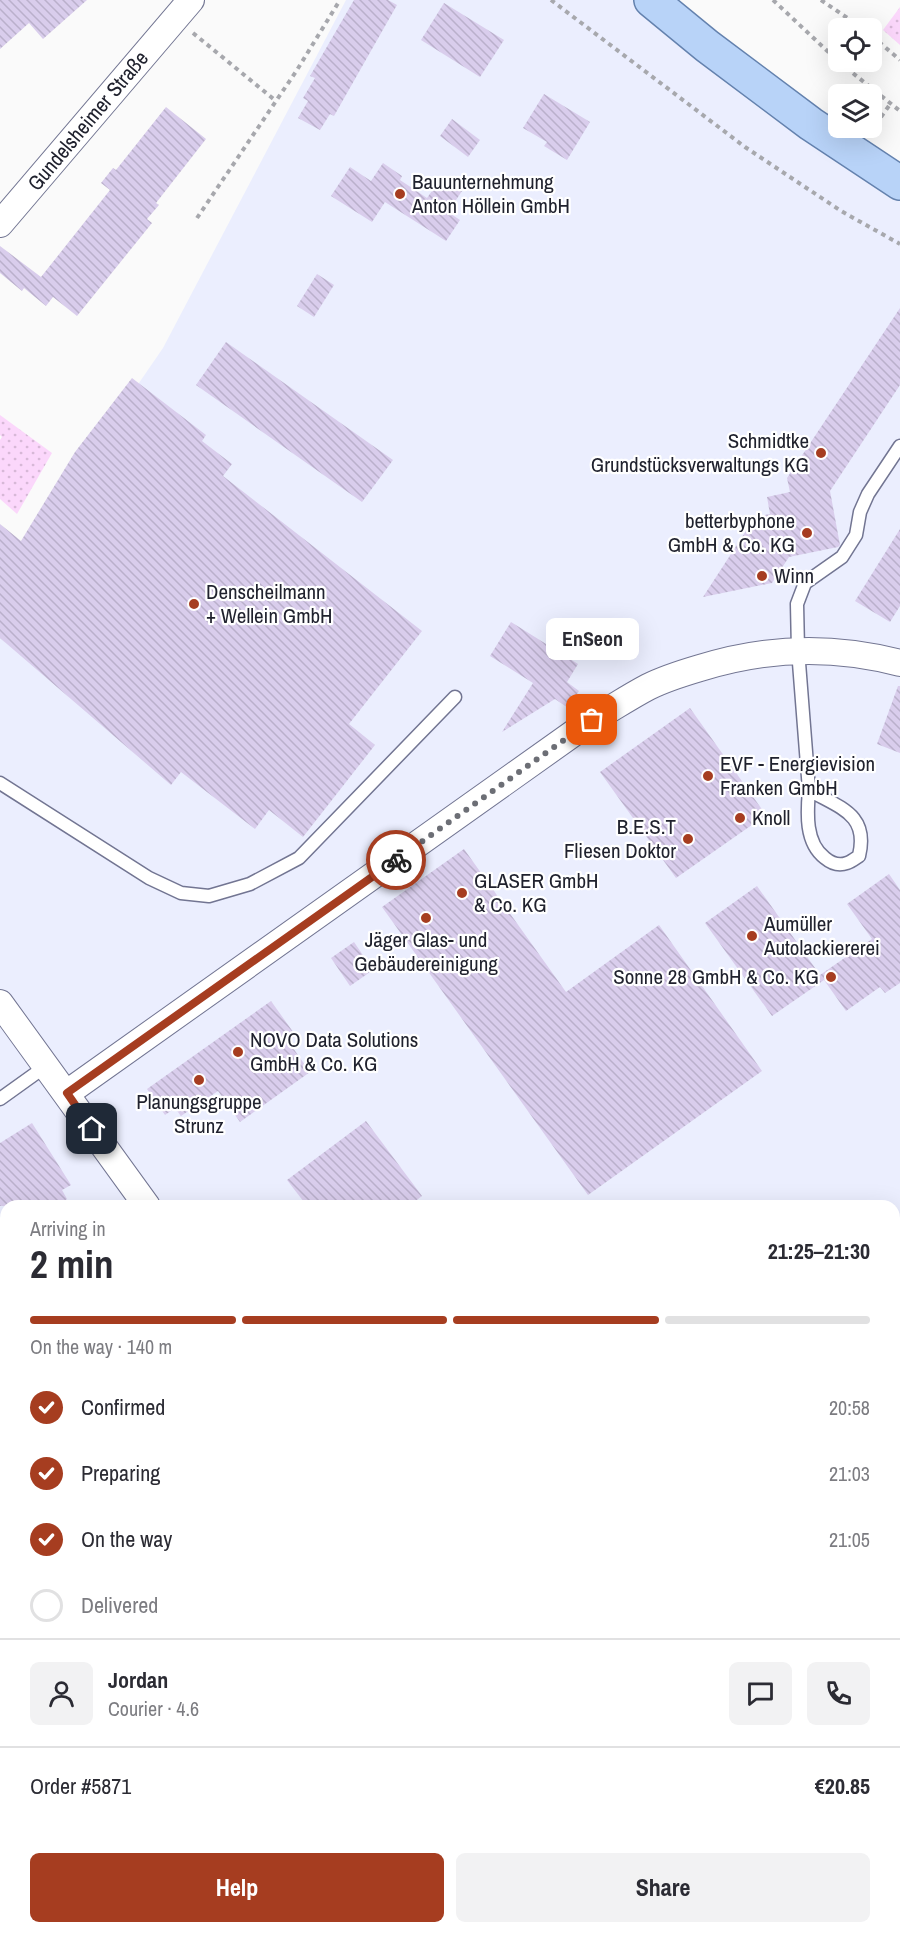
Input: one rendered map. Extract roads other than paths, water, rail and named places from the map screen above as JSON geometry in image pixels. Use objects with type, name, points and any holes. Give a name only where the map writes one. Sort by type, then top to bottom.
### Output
[{"type":"main road","points":[[651,0],[707,46],[802,117],[900,183]]},
{"type":"main road","points":[[684,0],[828,110]]},
{"type":"main road","points":[[882,138],[900,158]]},
{"type":"street","name":"Gundelsheimer Straße","points":[[0,224],[181,6]]},
{"type":"street","points":[[67,1093],[592,720],[649,686],[682,673],[761,652],[798,650],[843,652],[876,656],[900,663]]},
{"type":"street","points":[[0,1003],[143,1200]]},
{"type":"lane","points":[[809,790],[851,815],[860,827],[862,842],[860,856],[846,864],[831,863],[818,852],[810,832],[807,813],[809,790],[798,650],[797,604],[805,583],[842,556],[856,535],[860,512],[868,494],[900,446]]},
{"type":"lane","points":[[0,783],[149,878],[181,892],[209,896],[250,884],[299,858],[455,697]]},
{"type":"lane","points":[[0,1099],[46,1066]]},
{"type":"place","name":"Bauunternehmung Anton Höllein GmbH","points":[[400,194]]},
{"type":"place","name":"Schmidtke Grundstücksverwaltungs KG","points":[[821,453]]},
{"type":"place","name":"betterbyphone GmbH & Co. KG","points":[[807,533]]},
{"type":"place","name":"Winn","points":[[762,576]]},
{"type":"place","name":"Denscheilmann + Wellein GmbH","points":[[194,604]]},
{"type":"place","name":"EnSeon","points":[[592,720]]},
{"type":"place","name":"EVF - Energievision Franken GmbH","points":[[708,776]]},
{"type":"place","name":"Knoll","points":[[740,818]]},
{"type":"place","name":"B.E.S.T Fliesen Doktor","points":[[688,839]]},
{"type":"place","name":"GLASER GmbH & Co. KG","points":[[462,893]]},
{"type":"place","name":"Jäger Glas- und Gebäudereinigung","points":[[426,918]]},
{"type":"place","name":"Aumüller Autolackiererei","points":[[752,936]]},
{"type":"place","name":"Sonne 28 GmbH & Co. KG","points":[[831,977]]},
{"type":"place","name":"NOVO Data Solutions GmbH & Co. KG","points":[[238,1052]]},
{"type":"place","name":"Planungsgruppe Strunz","points":[[199,1080]]}]
